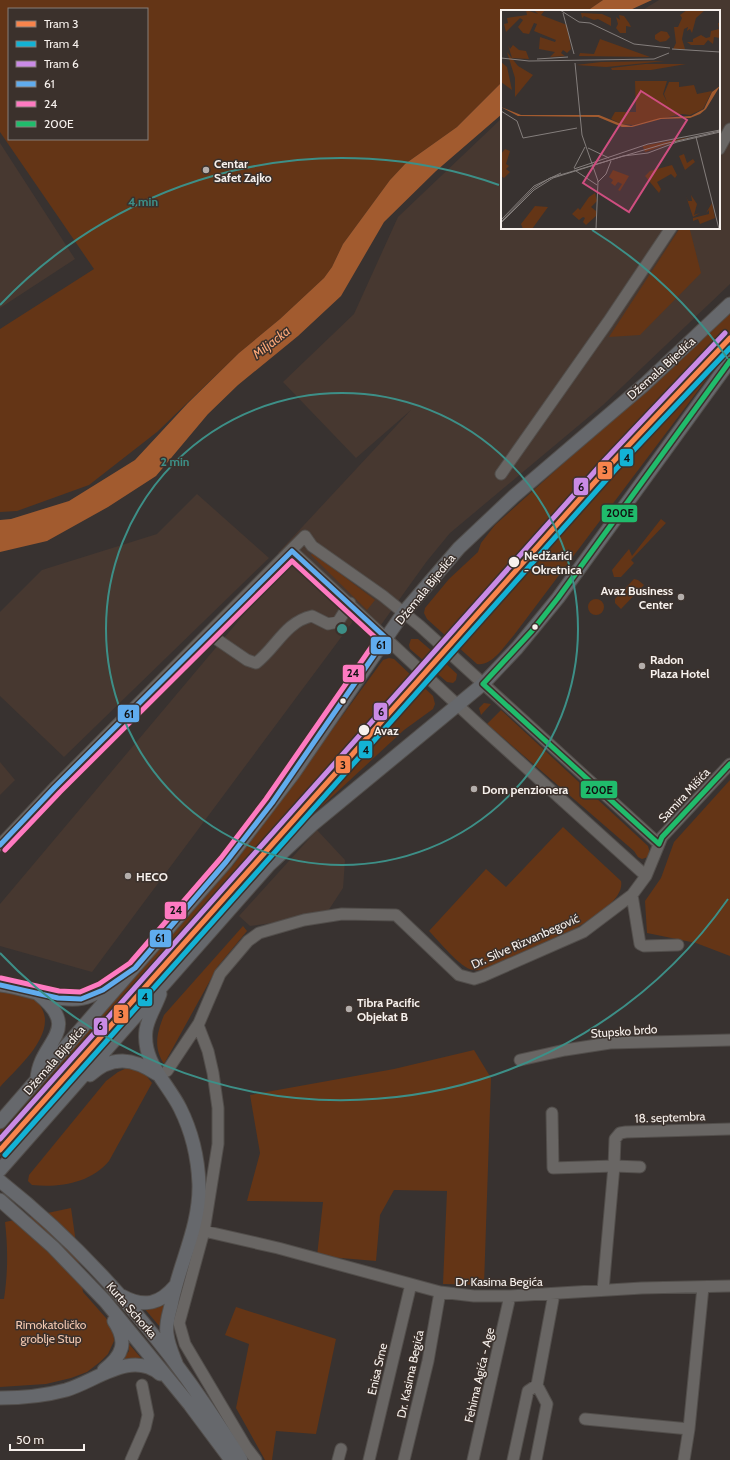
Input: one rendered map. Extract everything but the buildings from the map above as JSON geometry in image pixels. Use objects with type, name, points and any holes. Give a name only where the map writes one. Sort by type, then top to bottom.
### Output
[{"type":"main road","name":"Džemala Bijedića","points":[[0,1122],[226,862],[272,803],[404,612],[459,548],[485,522],[645,384],[730,304]]},
{"type":"main road","points":[[0,1170],[51,1110],[164,983],[285,850],[483,684],[517,648],[558,598],[730,361]]},
{"type":"main road","points":[[0,985],[24,989],[38,994],[66,998],[88,997],[98,993],[119,977],[135,968]]},
{"type":"main road","points":[[164,983],[148,1021],[146,1030],[146,1049],[162,1073],[181,1110],[194,1146],[199,1185],[199,1231],[175,1286],[167,1324],[167,1334],[176,1363]]},
{"type":"main road","points":[[37,1079],[40,1063],[59,1029],[58,1021],[52,1007],[38,994]]},
{"type":"main road","points":[[51,1110],[100,1067],[112,1062],[134,1062],[162,1073]]},
{"type":"main road","name":"Kurta Schorka","points":[[0,1181],[40,1215],[97,1270],[120,1295],[196,1389],[241,1460]]},
{"type":"main road","name":"Kurta Schorka","points":[[0,1200],[53,1247],[105,1301],[231,1460]]},
{"type":"main road","points":[[120,1295],[138,1302],[149,1303],[166,1297],[175,1286]]},
{"type":"main road","points":[[89,1382],[116,1360],[121,1351],[122,1338],[119,1329],[108,1313],[105,1301]]},
{"type":"main road","points":[[0,1398],[25,1398],[48,1394],[89,1382],[113,1370],[133,1364],[153,1368],[173,1386]]},
{"type":"street","points":[[720,146],[730,129]]},
{"type":"street","points":[[501,474],[608,322],[670,229]]},
{"type":"street","points":[[0,845],[55,787],[305,536],[312,546],[404,612],[659,844]]},
{"type":"street","points":[[292,550],[458,705],[646,876]]},
{"type":"street","points":[[209,634],[247,660],[256,663],[262,659],[289,627],[299,620],[312,616],[328,624],[338,622],[350,603]]},
{"type":"street","name":"Samira Mišića","points":[[659,844],[662,837],[730,764]]},
{"type":"street","name":"Dr. Silve Rizvanbegović","points":[[162,1073],[198,1025],[220,974],[248,941],[259,933],[321,917],[342,914],[396,915],[459,975],[474,979],[583,932],[632,895],[646,876],[659,844]]},
{"type":"street","points":[[632,895],[638,941],[640,944],[644,946],[678,945]]},
{"type":"street","points":[[198,1025],[208,1051],[218,1108],[218,1144],[179,1323],[185,1344],[246,1447],[256,1460]]},
{"type":"street","name":"Stupsko brdo","points":[[520,1060],[565,1050],[610,1043],[730,1040]]},
{"type":"street","points":[[552,1113],[553,1168],[614,1166],[640,1167]]},
{"type":"street","name":"18. septembra","points":[[603,1290],[615,1139],[620,1134],[626,1132],[730,1129]]},
{"type":"street","name":"Dr Kasima Begića","points":[[199,1231],[278,1248],[440,1292],[474,1296],[510,1296],[603,1290],[730,1286]]},
{"type":"street","name":"Enisa Srne","points":[[369,1460],[411,1284]]},
{"type":"street","points":[[684,1460],[689,1429],[703,1287]]},
{"type":"street","name":"Dr. Kasima Begića","points":[[404,1460],[428,1362],[440,1292]]},
{"type":"street","points":[[536,1460],[548,1404],[537,1385],[554,1294]]},
{"type":"street","name":"Fehima Agića - Age","points":[[473,1460],[510,1296]]},
{"type":"street","points":[[132,1460],[145,1428],[148,1416],[142,1385]]},
{"type":"street","points":[[513,1460],[528,1391],[537,1385]]},
{"type":"street","points":[[585,1418],[689,1429]]},
{"type":"shaded area","points":[[659,0],[730,0],[730,284],[603,405],[450,533],[427,561],[373,636],[354,620],[92,972],[0,946],[0,904],[288,562],[295,568],[278,553],[411,410],[356,458],[283,382],[354,314],[398,217],[501,119],[501,229],[720,229],[720,10],[643,10]]},
{"type":"shaded area","points":[[0,143],[75,259],[0,308]]},
{"type":"shaded area","points":[[197,494],[269,558],[64,757],[0,696],[0,612],[42,570],[157,534]]},
{"type":"shaded area","points":[[0,762],[15,780],[0,795]]},
{"type":"shaded area","points":[[317,830],[345,860],[343,888],[328,911],[279,922],[250,926],[239,916]]},
{"type":"green space","name":"Centar Safet Zajko","points":[[0,0],[603,0],[588,10],[501,10],[501,83],[457,127],[405,164],[390,180],[343,244],[332,267],[324,278],[280,319],[239,353],[157,432],[89,485],[17,511],[0,512],[0,329],[94,269],[0,132]]},
{"type":"green space","points":[[679,229],[690,230],[701,273],[640,335],[609,337]]},
{"type":"green space","points":[[730,313],[730,348],[514,635],[493,659],[483,664],[477,664],[427,619],[424,613],[425,608],[449,579],[478,552],[481,543],[495,525]]},
{"type":"green space","points":[[661,519],[666,523],[631,560],[634,563],[621,577],[614,577],[612,570],[629,549],[632,556]]},
{"type":"green space","points":[[313,553],[375,600],[367,610],[311,555]]},
{"type":"green space","points":[[634,579],[638,580],[644,585],[621,609],[615,603],[615,599]]},
{"type":"green space","points":[[596,599],[603,604],[604,607],[599,614],[596,615],[589,610],[588,607],[593,600]]},
{"type":"green space","points":[[411,639],[418,639],[433,652],[424,661],[410,649],[409,645]]},
{"type":"green space","points":[[389,658],[394,659],[433,696],[435,704],[433,709],[404,730],[254,869],[0,1157],[0,1130],[234,864],[383,660]]},
{"type":"green space","points":[[442,660],[457,674],[456,680],[453,683],[447,682],[433,670]]},
{"type":"green space","points":[[484,703],[491,704],[481,715],[479,708]]},
{"type":"green space","points":[[501,710],[648,846],[650,853],[648,857],[642,859],[638,857],[634,851],[487,724]]},
{"type":"green space","points":[[730,780],[730,956],[696,943],[647,933],[645,901],[661,878],[674,842]]},
{"type":"green space","points":[[563,827],[621,881],[619,894],[607,907],[590,920],[546,943],[485,969],[473,970],[462,964],[450,954],[429,931],[486,869],[506,887]]},
{"type":"green space","points":[[243,926],[247,931],[218,966],[164,1064],[158,1052],[157,1040],[164,1015]]},
{"type":"green space","points":[[0,990],[25,994],[32,998],[40,1005],[45,1017],[44,1028],[40,1039],[33,1050],[0,1087]]},
{"type":"green space","points":[[474,1050],[491,1078],[484,1285],[443,1284],[447,1191],[394,1190],[380,1215],[376,1261],[317,1256],[323,1202],[247,1201],[260,1153],[250,1095],[394,1069]]},
{"type":"green space","points":[[129,1067],[145,1074],[152,1083],[109,1161],[102,1168],[84,1179],[63,1185],[32,1185],[28,1181],[29,1175],[106,1081],[118,1072]]},
{"type":"green space","name":"Rimokatoličko groblje Stup","points":[[71,1208],[83,1292],[113,1326],[114,1341],[108,1354],[87,1372],[71,1378],[46,1384],[0,1387],[0,1299],[4,1299],[7,1270],[5,1222]]},
{"type":"green space","points":[[168,1302],[160,1327],[144,1308],[160,1306]]},
{"type":"green space","points":[[236,1307],[336,1339],[316,1434],[276,1431],[272,1460],[265,1460],[236,1408],[249,1344],[225,1335]]},
{"type":"green space","points":[[129,1344],[147,1365],[118,1365],[129,1351]]},
{"type":"water","points":[[603,0],[652,0],[630,10],[588,10]]},
{"type":"water","name":"Miljacka","points":[[501,83],[501,115],[436,171],[384,222],[341,296],[298,336],[238,385],[208,414],[156,476],[108,507],[47,541],[0,552],[0,520],[11,519],[69,501],[135,460],[188,403],[239,353],[280,319],[324,278],[332,267],[343,244],[390,180],[405,164],[457,127]]},
{"type":"tram line","name":"6","points":[[0,1139],[605,460],[725,333]]},
{"type":"tram line","name":"3","points":[[0,1150],[610,465],[730,338]]},
{"type":"tram line","name":"4","points":[[5,1155],[615,470],[730,348]]},
{"type":"transit line","name":"200E","points":[[730,361],[558,598],[532,631],[483,684],[659,844],[662,837],[730,764]]},
{"type":"transit line","name":"61","points":[[0,845],[55,787],[292,551],[386,638],[272,803],[226,862],[135,968],[103,990],[81,999],[58,998],[0,985]]},
{"type":"transit line","name":"24","points":[[1,978],[59,991],[80,992],[99,984],[130,963],[221,858],[266,799],[377,639],[292,561],[60,792],[5,850]]},
{"type":"place","name":"Centar Safet Zajko","points":[[206,170]]},
{"type":"place","name":"Nedžarići - Okretnica","points":[[514,562]]},
{"type":"place","name":"Avaz Business Center","points":[[681,597]]},
{"type":"place","name":"Radon Plaza Hotel","points":[[642,666]]},
{"type":"place","name":"Avaz","points":[[364,730]]},
{"type":"place","name":"Dom penzionera","points":[[474,789]]},
{"type":"place","name":"HECO","points":[[128,876]]},
{"type":"place","name":"Tibra Pacific Objekat B","points":[[349,1009]]}]
